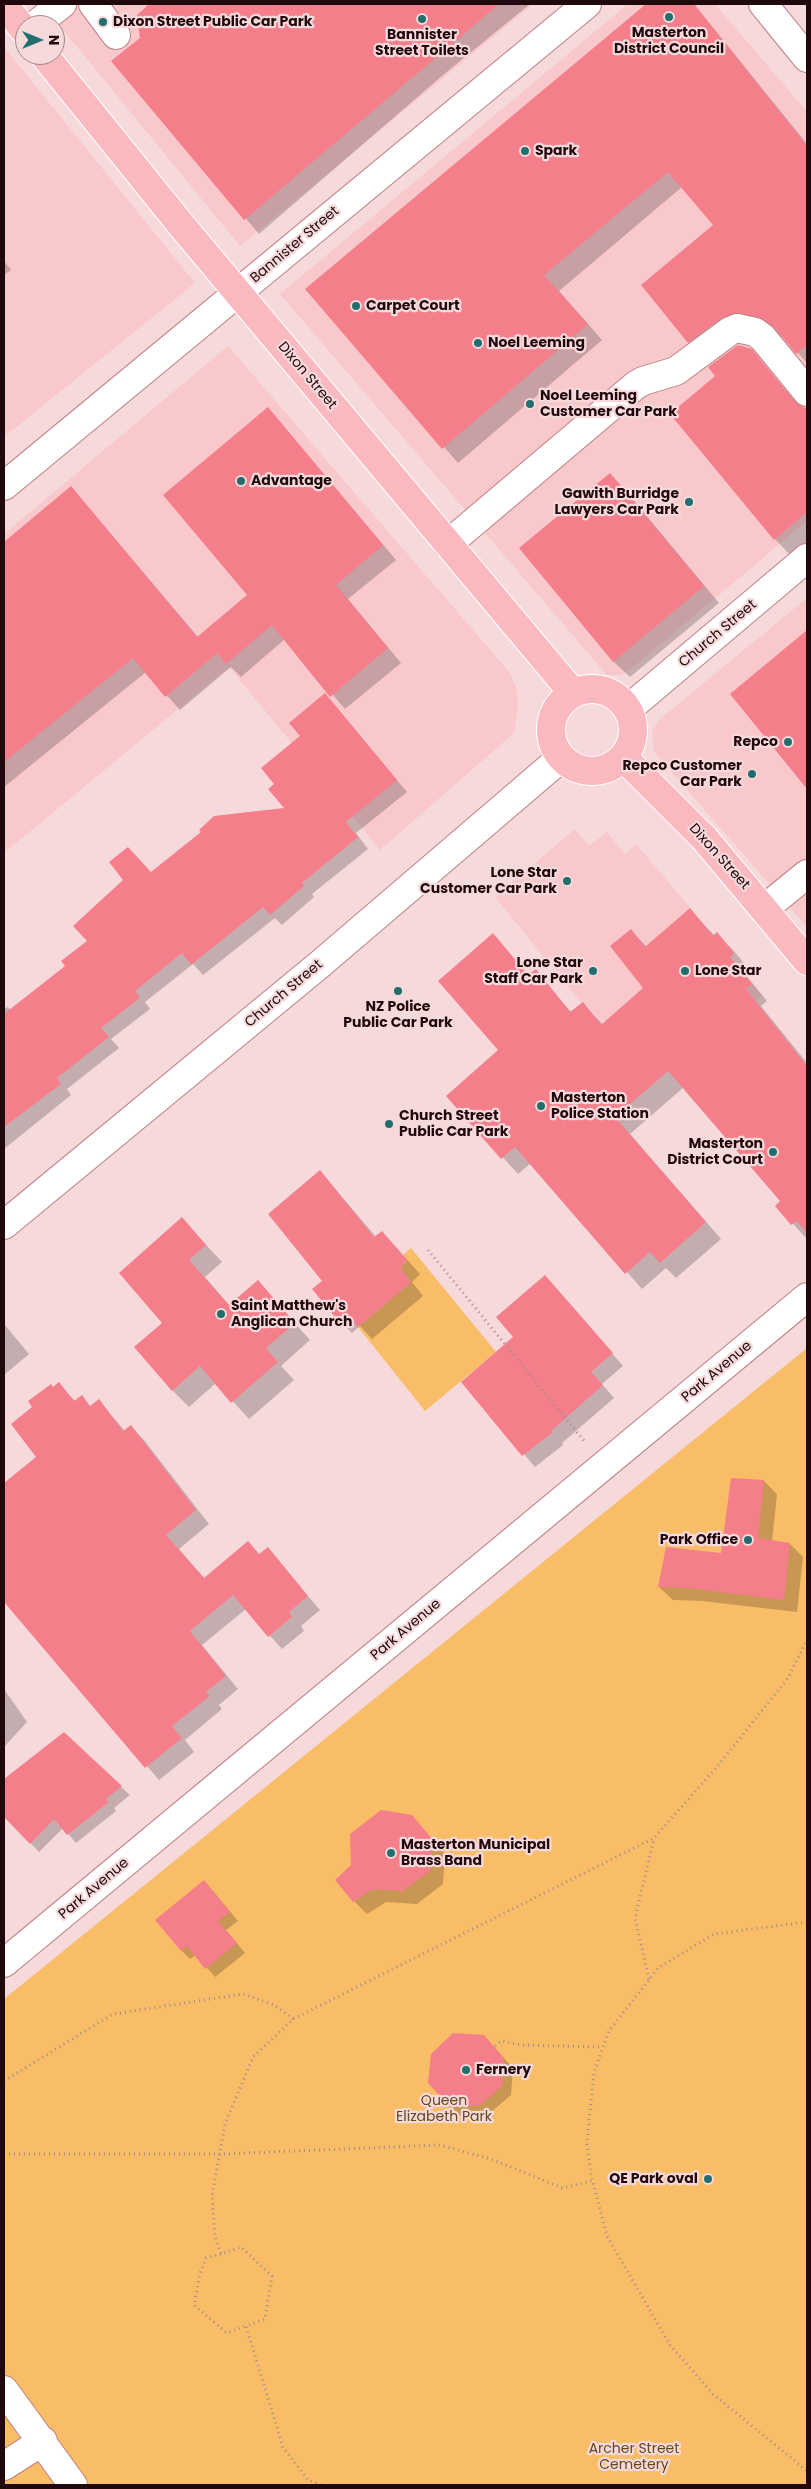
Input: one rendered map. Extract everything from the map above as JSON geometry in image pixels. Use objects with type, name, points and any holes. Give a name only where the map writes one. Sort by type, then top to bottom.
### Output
[{"type":"main road","points":[[4,5],[15,19]]},
{"type":"main road","name":"Dixon Street","points":[[52,65],[237,293],[573,693]]},
{"type":"main road","points":[[588,688],[605,690],[618,697],[628,709],[634,726],[632,744],[624,758],[610,768],[591,772],[574,768],[561,758],[553,744],[551,727],[554,715],[561,702],[573,693],[588,688]]},
{"type":"main road","name":"Dixon Street","points":[[624,758],[704,838],[807,961]]},
{"type":"street","points":[[48,15],[62,4]]},
{"type":"street","points":[[93,4],[116,35]]},
{"type":"street","name":"Bannister Street","points":[[4,486],[587,4]]},
{"type":"street","points":[[763,4],[807,58]]},
{"type":"street","points":[[448,544],[636,385],[676,371],[730,331],[738,328],[756,332],[807,392]]},
{"type":"street","name":"Church Street","points":[[628,709],[807,558]]},
{"type":"street","name":"Church Street","points":[[4,1225],[319,965],[561,758]]},
{"type":"street","points":[[764,909],[807,874]]},
{"type":"street","name":"Park Avenue","points":[[4,1963],[807,1297]]},
{"type":"street","points":[[4,2390],[43,2441],[73,2485]]},
{"type":"street","points":[[4,2466],[43,2441]]},
{"type":"path","points":[[428,1250],[604,1466]]},
{"type":"path","points":[[221,2254],[215,2237],[212,2196],[225,2124],[252,2057],[293,2019],[654,1838],[717,1767],[788,1678],[807,1640]]},
{"type":"path","points":[[649,1979],[635,1918],[654,1838]]},
{"type":"path","points":[[807,1922],[714,1934],[658,1968],[609,2031],[594,2072],[587,2142],[592,2181],[607,2236],[670,2345],[713,2394],[807,2471]]},
{"type":"path","points":[[4,2081],[113,2014],[243,1994],[274,2006],[293,2019]]},
{"type":"path","points":[[495,2046],[502,2041],[520,2045],[603,2047]]},
{"type":"path","points":[[4,2154],[221,2154],[440,2145],[491,2159],[562,2188],[592,2181]]},
{"type":"path","points":[[241,2247],[272,2276],[265,2318],[227,2333],[194,2305],[200,2274],[206,2258],[221,2254],[241,2247]]},
{"type":"path","points":[[246,2326],[283,2447],[308,2480],[322,2485]]},
{"type":"shaded area","points":[[42,4],[533,4],[240,246],[65,32],[65,15],[51,15]]},
{"type":"shaded area","points":[[628,4],[715,4],[807,112],[807,521],[632,668],[620,675],[607,675],[280,294]]},
{"type":"shaded area","points":[[4,47],[15,61],[15,65],[19,65],[195,283],[4,437]]},
{"type":"shaded area","points":[[228,346],[510,673],[517,690],[518,707],[514,733],[380,850],[229,667],[4,853],[4,534]]},
{"type":"shaded area","points":[[807,598],[807,927],[654,752],[652,731],[660,719]]},
{"type":"shaded area","points":[[575,829],[589,846],[607,832],[625,854],[636,844],[713,935],[717,932],[734,953],[730,957],[762,995],[680,1059],[650,1087],[495,897]]},
{"type":"green space","points":[[411,1248],[496,1352],[425,1411],[358,1327],[411,1282],[400,1268],[407,1261],[403,1255]]},
{"type":"green space","name":"Queen Elizabeth Park","points":[[807,1348],[807,2485],[4,2485],[4,1999]]},
{"type":"building","points":[[149,4],[499,4],[244,220],[111,61],[140,38],[137,15]]},
{"type":"building","points":[[646,4],[694,4],[807,146],[807,345],[796,354],[775,328],[764,320],[740,313],[721,318],[688,343],[641,285],[713,225],[668,172],[544,275],[588,324],[442,449],[305,289]]},
{"type":"building","points":[[738,345],[752,349],[795,402],[807,409],[807,512],[774,540],[670,414],[715,376],[708,367]]},
{"type":"building","points":[[268,407],[383,545],[336,585],[388,648],[330,697],[272,625],[226,664],[217,653],[165,697],[133,658],[4,762],[4,542],[71,486],[197,637],[247,595],[163,495]]},
{"type":"building","points":[[610,473],[704,586],[613,662],[519,548]]},
{"type":"building","name":"Repco","points":[[807,630],[807,789],[730,694]]},
{"type":"building","points":[[325,693],[397,780],[346,822],[358,837],[302,883],[304,886],[270,915],[263,907],[191,965],[182,953],[135,991],[140,998],[101,1028],[109,1037],[57,1078],[61,1084],[4,1127],[4,1014],[65,966],[61,961],[87,941],[73,926],[123,880],[109,862],[128,847],[151,872],[201,832],[199,830],[214,816],[284,808],[268,789],[274,784],[261,768],[300,736],[289,723]]},
{"type":"building","points":[[690,908],[713,936],[717,932],[734,953],[730,957],[752,984],[746,989],[807,1066],[807,1233],[797,1221],[791,1225],[775,1206],[780,1201],[668,1071],[615,1117],[706,1222],[660,1263],[650,1252],[625,1274],[515,1147],[501,1159],[446,1096],[498,1050],[438,981],[493,933],[528,975],[536,969],[570,1012],[583,1002],[601,1025],[643,988],[610,946],[631,929],[645,947]]},
{"type":"building","points":[[320,1170],[374,1237],[382,1231],[407,1260],[400,1268],[411,1282],[358,1327],[347,1313],[338,1321],[312,1289],[322,1281],[268,1214]]},
{"type":"building","name":"Saint Matthew's Anglican Church","points":[[182,1217],[206,1245],[189,1260],[229,1305],[258,1280],[295,1323],[266,1348],[278,1362],[231,1403],[200,1366],[172,1391],[134,1347],[162,1323],[119,1273]]},
{"type":"building","points":[[545,1275],[613,1353],[591,1372],[603,1385],[551,1431],[553,1432],[522,1456],[461,1382],[513,1337],[496,1317]]},
{"type":"building","points":[[59,1382],[74,1401],[82,1395],[90,1406],[99,1399],[123,1431],[131,1425],[196,1510],[166,1535],[204,1578],[248,1541],[259,1554],[268,1547],[308,1596],[289,1612],[292,1617],[268,1637],[233,1595],[190,1631],[226,1676],[206,1692],[210,1696],[172,1726],[182,1738],[145,1768],[4,1602],[4,1483],[36,1457],[11,1424],[32,1407],[28,1401],[51,1384],[53,1387]]},
{"type":"building","name":"Park Office","points":[[731,1478],[764,1480],[758,1538],[790,1543],[784,1600],[688,1588],[658,1587],[666,1547],[721,1553]]},
{"type":"building","points":[[64,1732],[122,1786],[106,1799],[109,1802],[67,1835],[54,1819],[30,1844],[4,1817],[4,1779]]},
{"type":"building","name":"Masterton Municipal Brass Band","points":[[381,1810],[412,1815],[433,1840],[430,1871],[403,1891],[373,1889],[353,1902],[335,1880],[351,1865],[350,1834]]},
{"type":"building","points":[[204,1880],[230,1912],[218,1921],[237,1943],[205,1969],[187,1946],[181,1951],[155,1920]]},
{"type":"building","name":"Fernery","points":[[453,2033],[484,2035],[504,2058],[502,2086],[480,2105],[450,2107],[428,2083],[431,2054]]},
{"type":"place","name":"Masterton District Council","points":[[669,17]]},
{"type":"place","name":"Bannister Street Toilets","points":[[422,19]]},
{"type":"place","name":"Dixon Street Public Car Park","points":[[103,22]]},
{"type":"place","name":"Spark","points":[[525,151]]},
{"type":"place","name":"Carpet Court","points":[[356,306]]},
{"type":"place","name":"Noel Leeming","points":[[478,343]]},
{"type":"place","name":"Noel Leeming Customer Car Park","points":[[530,404]]},
{"type":"place","name":"Advantage","points":[[241,481]]},
{"type":"place","name":"Gawith Burridge Lawyers Car Park","points":[[689,502]]},
{"type":"place","name":"Repco","points":[[788,742]]},
{"type":"place","name":"Repco Customer Car Park","points":[[752,774]]},
{"type":"place","name":"Lone Star Customer Car Park","points":[[567,881]]},
{"type":"place","name":"Lone Star Staff Car Park","points":[[593,971]]},
{"type":"place","name":"Lone Star","points":[[685,971]]},
{"type":"place","name":"NZ Police Public Car Park","points":[[398,991]]},
{"type":"place","name":"Masterton Police Station","points":[[541,1106]]},
{"type":"place","name":"Church Street Public Car Park","points":[[389,1124]]},
{"type":"place","name":"Masterton District Court","points":[[773,1152]]},
{"type":"place","name":"Saint Matthew's Anglican Church","points":[[221,1314]]},
{"type":"place","name":"Park Office","points":[[748,1540]]},
{"type":"place","name":"Masterton Municipal Brass Band","points":[[391,1853]]},
{"type":"place","name":"Fernery","points":[[466,2070]]},
{"type":"place","name":"QE Park oval","points":[[708,2179]]},
{"type":"park label","name":"Archer Street Cemetery","points":[[634,2458]]}]
